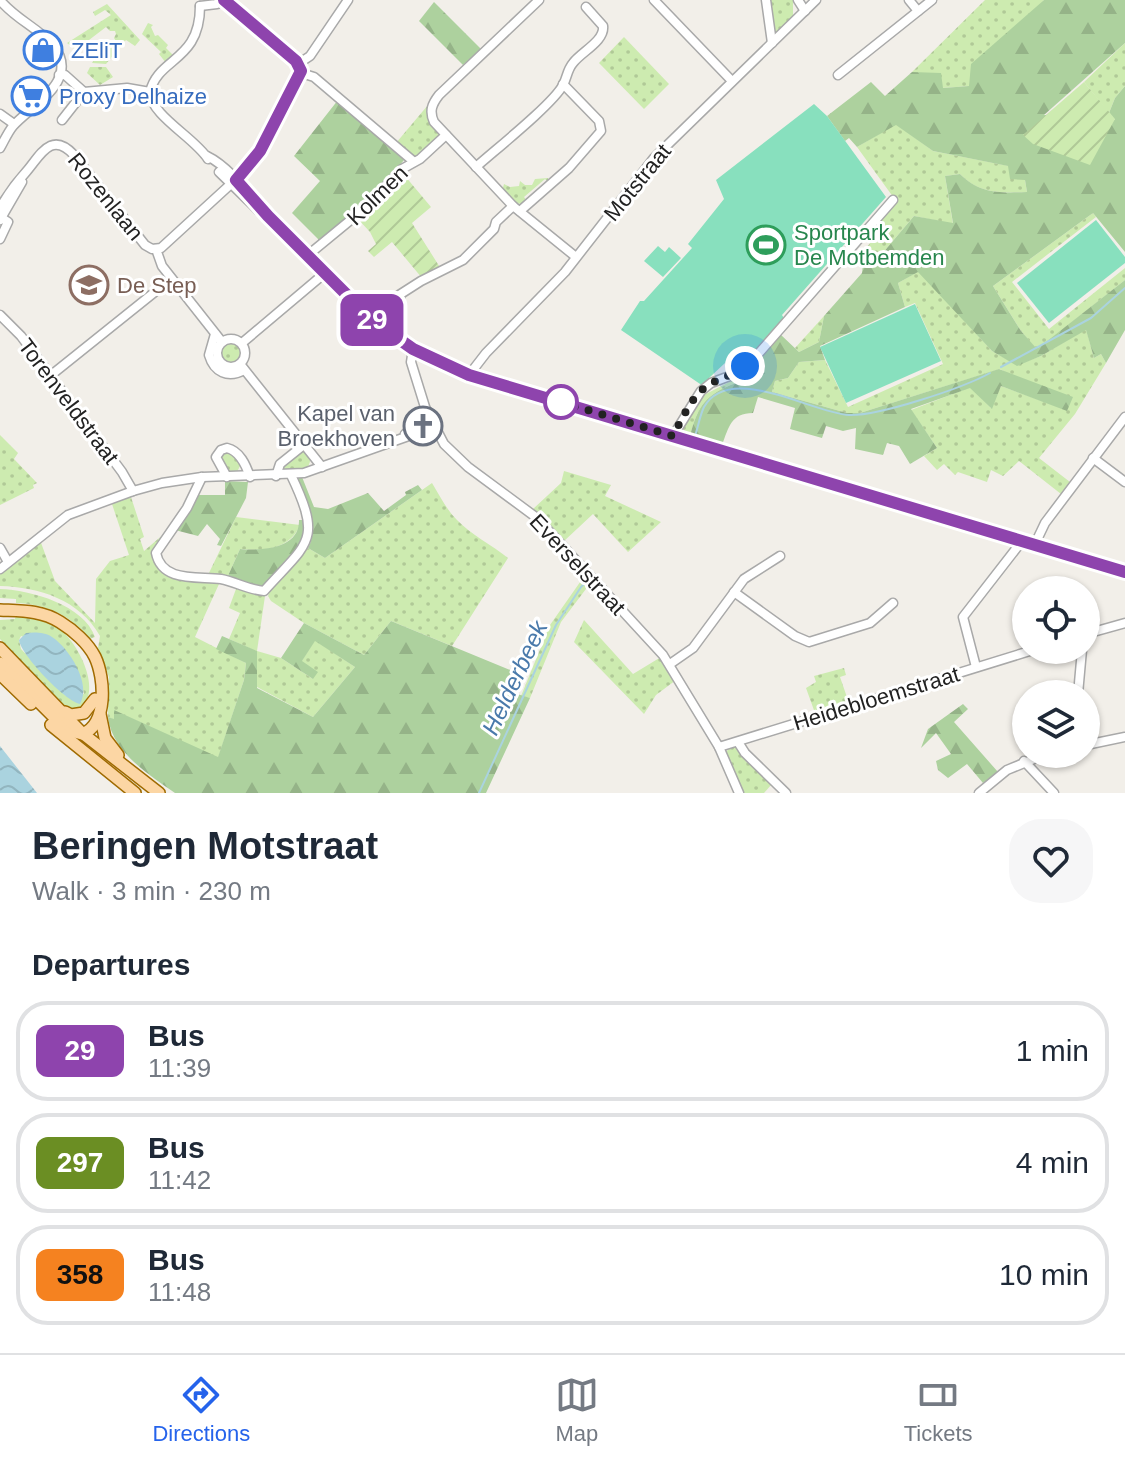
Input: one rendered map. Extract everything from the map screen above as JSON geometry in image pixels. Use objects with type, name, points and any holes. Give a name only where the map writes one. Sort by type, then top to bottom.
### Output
[{"type":"main road","points":[[0,610],[42,614],[61,623],[90,649],[98,664],[102,685],[99,712],[102,729],[139,789]]},
{"type":"main road","points":[[76,635],[90,663],[95,699],[83,734]]},
{"type":"main road","points":[[0,648],[139,789]]},
{"type":"main road","points":[[0,663],[67,730],[83,734],[91,730],[99,712]]},
{"type":"main road","points":[[0,674],[62,736],[139,789],[159,793]]},
{"type":"main road","points":[[57,707],[68,714],[81,714],[90,708],[95,699]]},
{"type":"street","points":[[413,161],[221,0],[217,4],[198,3],[198,27],[193,41],[154,80],[150,92],[154,106],[372,320],[413,349],[469,375],[1125,572]]},
{"type":"street","name":"Rozenlaan","points":[[13,191],[43,150],[54,145],[69,149],[145,245],[156,249],[170,242],[233,182],[260,151],[300,68],[348,0]]},
{"type":"street","points":[[539,0],[439,95],[433,103],[431,114],[446,135],[516,208],[576,257]]},
{"type":"street","points":[[654,0],[732,81]]},
{"type":"street","points":[[766,0],[772,43]]},
{"type":"street","points":[[798,0],[805,11]]},
{"type":"street","name":"Motstraat","points":[[469,375],[475,365],[555,283],[648,165],[816,0]]},
{"type":"street","points":[[909,0],[918,11]]},
{"type":"street","points":[[838,75],[932,0]]},
{"type":"street","points":[[0,148],[14,124],[43,101],[59,75],[60,60],[55,48],[1,5]]},
{"type":"street","points":[[476,167],[551,99],[563,84],[569,67],[604,31],[586,7]]},
{"type":"street","points":[[59,75],[65,75],[84,92]]},
{"type":"street","points":[[396,297],[463,260],[494,229],[496,222],[569,168],[601,131],[599,121],[563,84]]},
{"type":"street","points":[[62,120],[84,92],[127,88],[150,92]]},
{"type":"street","points":[[0,114],[14,124]]},
{"type":"street","name":"Kolmen","points":[[308,255],[446,135]]},
{"type":"street","points":[[0,184],[13,191]]},
{"type":"street","points":[[0,208],[13,191]]},
{"type":"street","points":[[0,239],[8,222],[1,218],[13,191]]},
{"type":"street","points":[[673,436],[701,391],[711,383],[735,374],[752,360],[893,200]]},
{"type":"street","name":"Rozenlaan","points":[[156,249],[159,262],[171,279],[222,342],[217,349],[220,362],[231,367],[242,367],[322,467]]},
{"type":"street","points":[[242,343],[325,273]]},
{"type":"street","points":[[50,376],[171,279]]},
{"type":"street","points":[[372,320],[419,285]]},
{"type":"street","name":"Torenveldstraat","points":[[0,315],[21,336],[133,491]]},
{"type":"street","points":[[215,334],[209,355],[215,368],[227,375],[237,374],[245,354],[242,343],[235,339],[222,342]]},
{"type":"street","name":"Everselstraat","points":[[413,349],[411,362],[428,413],[444,444],[468,467],[537,518],[670,664],[719,747],[739,793]]},
{"type":"street","points":[[403,436],[428,413]]},
{"type":"street","points":[[1035,544],[1045,523],[1125,417]]},
{"type":"street","points":[[0,569],[68,515],[133,491],[202,477],[291,475],[434,427]]},
{"type":"street","points":[[276,476],[280,464],[305,444]]},
{"type":"street","points":[[227,477],[216,457],[227,448],[243,461],[250,477]]},
{"type":"street","points":[[1093,458],[1125,482]]},
{"type":"street","points":[[202,477],[187,508],[156,553],[159,563],[163,569],[178,576],[224,580],[264,591],[308,540],[310,529],[291,475]]},
{"type":"street","points":[[976,667],[963,617],[1022,541]]},
{"type":"street","points":[[0,548],[8,562]]},
{"type":"street","points":[[670,664],[693,648],[744,579],[780,556]]},
{"type":"street","points":[[734,592],[795,636],[809,642],[870,623],[893,603]]},
{"type":"street","points":[[1100,630],[1125,623]]},
{"type":"street","name":"Heidebloemstraat","points":[[719,747],[1012,656]]},
{"type":"street","points":[[1100,742],[1125,737]]},
{"type":"street","points":[[738,742],[745,753],[786,793]]},
{"type":"street","points":[[979,793],[1012,767]]},
{"type":"street","points":[[1031,768],[1054,793]]},
{"type":"green space","points":[[769,0],[793,0],[793,18],[776,34]]},
{"type":"green space","points":[[985,0],[1044,0],[970,86],[942,88],[912,72]]},
{"type":"green space","points":[[1044,0],[1125,0],[1125,43],[1044,115],[1115,120],[1109,113],[1115,98],[1125,86],[1125,252],[1093,213],[993,286],[1021,331],[1037,349],[1125,280],[1125,330],[1106,363],[1101,354],[1094,358],[1086,330],[1017,366],[992,351],[918,272],[898,283],[905,307],[820,346],[825,360],[799,362],[788,378],[775,381],[772,392],[847,413],[860,413],[999,369],[1073,397],[1067,411],[1001,386],[992,409],[970,388],[911,409],[937,448],[910,464],[899,446],[887,443],[883,455],[855,449],[856,428],[843,431],[826,426],[822,438],[790,429],[795,408],[758,397],[753,413],[740,415],[732,422],[722,445],[690,436],[696,416],[710,396],[736,383],[780,334],[799,352],[819,342],[824,316],[862,273],[863,264],[859,256],[864,250],[876,261],[914,216],[953,223],[945,176],[960,174],[975,185],[991,191],[1027,192],[1025,180],[1010,179],[1008,166],[933,151],[896,125],[857,147],[849,138],[845,141],[827,116],[871,82],[885,96],[912,72],[941,73],[943,88],[969,86],[971,64]]},
{"type":"green space","points":[[434,2],[481,49],[463,65],[419,21]]},
{"type":"green space","points":[[107,4],[140,40],[135,46],[126,40],[106,64],[92,63],[117,43],[115,31],[106,27],[76,50],[67,43],[111,15],[105,10],[95,16],[93,12]]},
{"type":"green space","points":[[148,23],[153,25],[155,36],[158,35],[168,45],[166,48],[173,55],[166,63],[159,54],[161,52],[142,34]]},
{"type":"green space","points":[[624,37],[669,84],[644,109],[599,63]]},
{"type":"green space","points":[[1125,43],[1125,86],[1115,98],[1109,113],[1084,82]]},
{"type":"green space","points":[[90,67],[106,67],[113,77],[100,85],[87,73]]},
{"type":"green space","points":[[1084,82],[1115,119],[1090,165],[1033,144],[1023,135]]},
{"type":"green space","points":[[338,100],[404,160],[363,208],[318,243],[318,239],[292,213],[320,181],[294,156]]},
{"type":"green space","name":"Sportpark De Motbemden","points":[[814,104],[827,116],[886,197],[782,315],[785,320],[736,371],[725,363],[703,386],[621,330],[640,301],[644,301],[692,248],[688,244],[724,199],[716,180]]},
{"type":"green space","points":[[428,105],[428,115],[440,134],[415,157],[396,143]]},
{"type":"green space","points":[[896,124],[933,151],[1009,166],[1025,180],[1027,192],[991,191],[967,181],[960,174],[945,176],[953,224],[914,216],[876,261],[864,250],[881,231],[875,225],[896,201],[857,147]]},
{"type":"green space","points":[[400,175],[405,176],[431,207],[412,223],[441,269],[422,278],[392,242],[374,257],[368,251],[376,244],[357,218]]},
{"type":"green space","points":[[548,178],[548,182],[545,179],[524,197],[527,201],[522,204],[515,203],[502,191],[504,184],[519,186],[520,181],[532,185],[535,179]]},
{"type":"green space","points":[[1093,213],[1096,217],[1012,282],[1049,329],[1125,268],[1125,280],[1037,350],[1021,331],[993,286]]},
{"type":"green space","points":[[1096,220],[1125,257],[1125,263],[1049,323],[1017,283]]},
{"type":"green space","points":[[658,246],[665,252],[669,247],[681,258],[663,277],[644,261]]},
{"type":"green space","points":[[919,271],[992,351],[1017,365],[1041,356],[1086,329],[1094,358],[1101,354],[1106,363],[1075,414],[1039,458],[1070,482],[1061,494],[1019,461],[1003,476],[991,470],[987,482],[958,472],[955,475],[944,464],[937,470],[924,456],[937,448],[911,410],[971,387],[991,408],[1001,386],[1067,410],[1068,407],[1000,369],[860,413],[847,413],[772,392],[775,381],[788,378],[799,362],[825,360],[848,407],[943,364],[915,303],[905,307],[898,283]]},
{"type":"green space","points":[[915,304],[941,361],[846,403],[820,347]]},
{"type":"green space","points":[[824,316],[819,342],[799,352],[795,348]]},
{"type":"green space","points":[[231,342],[239,345],[242,353],[239,361],[231,364],[223,361],[220,353],[223,345]]},
{"type":"green space","points":[[739,377],[736,383],[710,396],[696,416],[690,436],[684,434],[683,426],[702,396]]},
{"type":"green space","points":[[0,435],[18,453],[14,459],[37,483],[33,485],[34,488],[0,505]]},
{"type":"green space","points":[[303,450],[311,459],[308,467],[282,472],[281,466]]},
{"type":"green space","points":[[231,451],[241,464],[237,472],[230,472],[220,459],[221,454]]},
{"type":"green space","points":[[564,471],[611,485],[605,496],[661,522],[628,552],[593,514],[563,542],[533,509],[561,483]]},
{"type":"green space","points":[[302,477],[314,507],[328,509],[368,493],[384,511],[406,495],[405,492],[418,485],[422,490],[325,558],[308,548],[312,523],[296,479]]},
{"type":"green space","points":[[225,481],[248,482],[246,498],[221,546],[217,545],[220,539],[207,524],[198,536],[175,530],[197,495],[225,495]]},
{"type":"green space","points":[[432,483],[457,520],[508,558],[452,646],[391,621],[364,655],[304,623],[271,601],[268,596],[271,589],[308,548],[325,558]]},
{"type":"green space","points":[[130,494],[144,537],[140,539],[144,551],[165,533],[156,563],[163,570],[184,580],[219,584],[195,637],[246,663],[244,680],[218,758],[115,711],[115,720],[108,717],[109,677],[98,648],[100,636],[92,624],[57,598],[29,589],[0,586],[0,572],[40,540],[55,581],[95,623],[96,579],[110,561],[129,555],[111,501]]},
{"type":"green space","points":[[236,517],[300,525],[290,540],[283,544],[258,550],[240,549],[227,578],[208,575]]},
{"type":"green space","points":[[299,520],[305,520],[307,537],[260,589],[227,578],[240,549],[278,546],[293,537]]},
{"type":"green space","points":[[585,575],[592,581],[561,622],[530,698],[521,696],[550,625]]},
{"type":"green space","points":[[0,589],[26,592],[55,601],[80,616],[95,637],[90,639],[75,623],[57,612],[16,603],[16,599],[0,598]]},
{"type":"green space","points":[[236,589],[265,596],[257,651],[281,658],[313,679],[301,662],[315,640],[355,667],[313,717],[257,687],[256,651],[229,639],[240,613],[229,608]]},
{"type":"green space","points":[[16,615],[48,622],[73,644],[89,680],[86,702],[78,710],[65,707],[0,639],[0,620],[15,619]],"holes":[[[21,636],[64,653],[76,668],[84,694],[66,696],[21,649]]]},
{"type":"green space","points":[[584,620],[633,674],[661,657],[676,680],[656,695],[644,714],[574,642]]},
{"type":"green space","points":[[391,621],[520,674],[511,692],[530,698],[486,793],[175,793],[133,761],[111,730],[108,717],[114,719],[114,710],[218,757],[244,680],[246,663],[216,649],[222,636],[257,651],[257,688],[313,717],[355,667],[315,641],[302,661],[318,672],[313,679],[281,658],[304,623],[364,655]]},
{"type":"green space","points":[[844,668],[846,675],[840,677],[849,703],[815,713],[806,688],[816,682],[814,676]]},
{"type":"green space","points":[[963,704],[968,709],[954,722],[998,772],[983,783],[967,764],[948,778],[938,770],[936,761],[951,754],[936,733],[921,748],[928,729]]},
{"type":"green space","points":[[730,746],[736,746],[772,784],[764,793],[742,793],[726,753]]},
{"type":"water","points":[[26,633],[49,635],[65,649],[81,677],[83,696],[80,704],[55,686],[27,656],[19,640]]},
{"type":"water","points":[[0,746],[37,793],[0,793]]},
{"type":"waterway","name":"Helderbeek","points":[[1001,367],[1091,318],[1125,288]]},
{"type":"waterway","name":"Helderbeek","points":[[695,436],[704,407],[716,394],[732,389],[772,393],[849,415],[880,411],[921,400],[990,373]]},
{"type":"waterway","name":"Helderbeek","points":[[479,793],[556,625],[588,580]]},
{"type":"bus line","name":"29","points":[[224,0],[296,61],[301,71],[260,151],[236,180],[341,290],[391,335],[428,357],[469,375],[1125,572]]},
{"type":"place","name":"ZEliT","points":[[43,50]]},
{"type":"place","name":"Proxy Delhaize","points":[[31,96]]},
{"type":"place","name":"Sportpark De Motbemden","points":[[766,245]]},
{"type":"place","name":"De Step","points":[[89,285]]},
{"type":"place","name":"Kapel van Broekhoven","points":[[423,426]]},
{"type":"route","points":[[561,402],[673,436],[706,386],[735,374],[745,366]]}]
